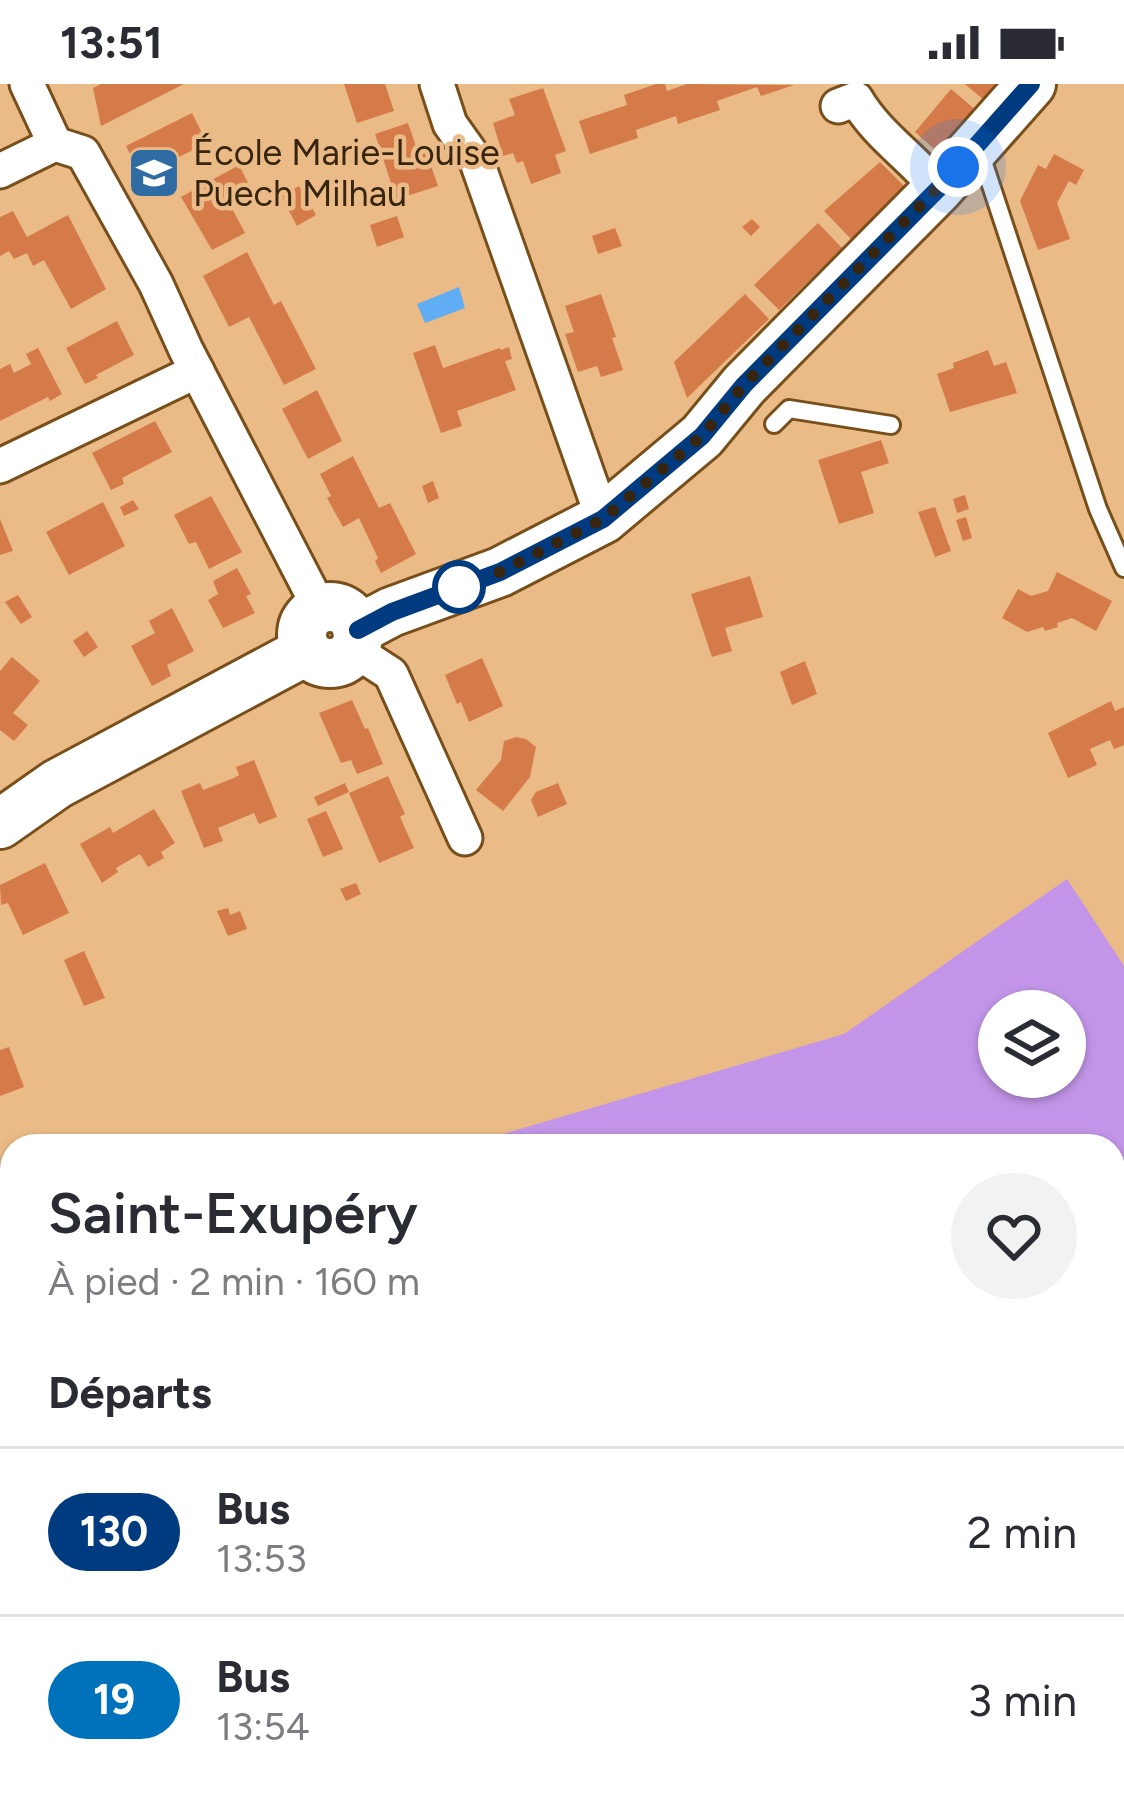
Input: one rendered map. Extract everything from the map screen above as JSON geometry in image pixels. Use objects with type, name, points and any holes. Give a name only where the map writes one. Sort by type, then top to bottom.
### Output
[{"type":"street","points":[[26,84],[55,144]]},
{"type":"street","points":[[436,84],[450,124],[477,162],[603,519]]},
{"type":"street","points":[[0,824],[57,784],[335,635],[500,572],[603,519],[702,436],[744,385],[938,189],[1031,84]]},
{"type":"street","points":[[853,93],[870,123],[938,189]]},
{"type":"street","points":[[0,171],[55,144],[83,153],[156,284],[335,635],[391,674],[465,838]]},
{"type":"street","points":[[0,466],[197,371]]},
{"type":"lane","points":[[977,146],[1099,509],[1124,568]]},
{"type":"lane","points":[[774,424],[789,409],[892,424]]},
{"type":"shaded area","points":[[1067,879],[1124,966],[1124,1134],[503,1134],[844,1034]]},
{"type":"water","points":[[459,287],[465,308],[425,323],[417,304]]},
{"type":"building","points":[[101,84],[184,84],[101,126],[93,88]]},
{"type":"building","points":[[344,84],[385,84],[394,111],[357,123]]},
{"type":"building","points":[[665,84],[667,91],[687,84],[794,85],[761,96],[757,87],[717,101],[720,110],[678,124],[676,116],[636,130],[638,138],[590,154],[579,121],[627,105],[624,95]]},
{"type":"building","points":[[965,84],[999,84],[985,101]]},
{"type":"building","points":[[543,88],[566,151],[555,155],[561,173],[531,184],[523,161],[517,163],[513,153],[503,156],[493,123],[515,115],[509,99]]},
{"type":"building","points":[[951,89],[977,111],[950,144],[933,148],[915,132]]},
{"type":"building","points":[[192,113],[207,143],[141,176],[126,146]]},
{"type":"building","points":[[408,123],[417,149],[424,146],[438,186],[385,203],[379,187],[391,183],[375,134]]},
{"type":"building","points":[[1054,154],[1084,170],[1076,185],[1069,181],[1057,203],[1070,239],[1038,250],[1020,201],[1038,165],[1046,169]]},
{"type":"building","points":[[880,162],[905,187],[851,239],[824,211]]},
{"type":"building","points":[[239,165],[249,185],[226,197],[245,233],[212,250],[181,197]]},
{"type":"building","points":[[299,186],[316,215],[297,226],[281,196]]},
{"type":"building","points":[[13,211],[27,237],[68,215],[106,289],[71,309],[44,260],[33,266],[27,253],[14,259],[9,251],[0,256],[0,217]]},
{"type":"building","points":[[397,216],[404,237],[377,247],[370,225]]},
{"type":"building","points":[[752,219],[760,227],[751,236],[742,227]]},
{"type":"building","points":[[818,223],[842,248],[779,310],[754,285]]},
{"type":"building","points":[[615,228],[622,246],[598,254],[592,236]]},
{"type":"building","points":[[247,252],[274,305],[281,301],[316,369],[284,385],[249,317],[229,327],[203,276]]},
{"type":"building","points":[[601,294],[623,370],[601,377],[597,366],[578,372],[565,334],[574,332],[565,306]]},
{"type":"building","points":[[745,294],[769,319],[687,398],[674,362]]},
{"type":"building","points":[[117,321],[134,355],[85,384],[66,348]]},
{"type":"building","points":[[435,345],[443,368],[509,347],[512,359],[505,361],[516,390],[457,411],[462,426],[441,433],[413,353]]},
{"type":"building","points":[[38,348],[62,394],[0,421],[0,369],[10,364],[14,373],[31,364],[26,354]]},
{"type":"building","points":[[988,350],[994,366],[1006,362],[1017,393],[950,412],[937,374]]},
{"type":"building","points":[[317,390],[342,441],[308,459],[282,409]]},
{"type":"building","points":[[155,421],[172,452],[122,478],[124,484],[111,490],[92,453]]},
{"type":"building","points":[[881,440],[889,463],[861,472],[874,513],[839,524],[818,460]]},
{"type":"building","points":[[353,456],[379,508],[390,503],[416,554],[381,573],[359,518],[343,527],[320,474]]},
{"type":"building","points":[[433,481],[439,498],[428,503],[422,486]]},
{"type":"building","points":[[965,495],[969,509],[957,513],[953,499]]},
{"type":"building","points":[[211,496],[242,552],[209,569],[196,542],[189,544],[174,515]]},
{"type":"building","points":[[133,500],[139,509],[124,516],[120,507]]},
{"type":"building","points":[[103,502],[125,546],[69,575],[46,532]]},
{"type":"building","points":[[935,507],[951,551],[935,557],[918,512]]},
{"type":"building","points":[[966,517],[972,538],[963,541],[956,520]]},
{"type":"building","points":[[0,519],[13,551],[0,555]]},
{"type":"building","points":[[237,568],[255,613],[223,628],[208,600],[218,594],[213,581]]},
{"type":"building","points":[[1057,572],[1112,601],[1096,631],[1072,618],[1057,623],[1058,627],[1027,632],[1002,618],[1018,589],[1031,596],[1048,591]]},
{"type":"building","points":[[750,576],[763,617],[725,628],[732,651],[712,657],[691,594]]},
{"type":"building","points":[[18,595],[32,617],[21,624],[5,602]]},
{"type":"building","points":[[172,608],[194,651],[167,665],[171,676],[152,686],[131,646],[155,633],[149,621]]},
{"type":"building","points":[[87,631],[98,647],[84,657],[73,641]]},
{"type":"building","points":[[12,657],[40,681],[13,713],[28,725],[14,741],[0,730],[0,671]]},
{"type":"building","points":[[482,658],[503,706],[469,722],[445,675]]},
{"type":"building","points":[[805,661],[817,694],[792,705],[780,672]]},
{"type":"building","points":[[352,700],[383,764],[357,774],[351,760],[341,763],[319,713]]},
{"type":"building","points":[[1111,701],[1115,711],[1124,707],[1124,745],[1114,749],[1110,740],[1090,749],[1097,765],[1068,778],[1048,733]]},
{"type":"building","points":[[516,737],[536,747],[530,777],[503,811],[476,790],[501,760],[504,741]]},
{"type":"building","points":[[254,760],[277,817],[259,824],[254,813],[218,828],[223,841],[204,848],[181,791],[200,783],[203,790],[234,778],[239,775],[236,767]]},
{"type":"building","points":[[388,776],[414,848],[379,863],[349,793]]},
{"type":"building","points":[[345,783],[349,792],[318,806],[314,797]]},
{"type":"building","points":[[558,783],[567,804],[538,817],[531,800],[536,792]]},
{"type":"building","points":[[154,809],[175,843],[161,852],[164,858],[148,867],[140,854],[102,883],[80,844],[110,827],[113,833]]},
{"type":"building","points":[[326,811],[343,849],[323,857],[307,819]]},
{"type":"building","points":[[45,863],[69,913],[23,935],[8,903],[1,905],[0,885]]},
{"type":"building","points":[[356,883],[361,894],[346,901],[340,889]]},
{"type":"building","points":[[228,908],[230,915],[240,911],[247,929],[228,936],[217,911]]},
{"type":"building","points":[[84,951],[105,998],[84,1006],[64,960]]},
{"type":"building","points":[[9,1047],[24,1087],[0,1096],[0,1050]]},
{"type":"bus line","name":"130","points":[[358,630],[392,612],[500,572],[603,519],[702,436],[744,385],[938,189],[1031,84]]},
{"type":"place","name":"École Marie-Louise Puech Milhau","points":[[154,173]]},
{"type":"route","points":[[459,587],[500,572],[603,519],[702,436],[744,385],[958,167]]}]
